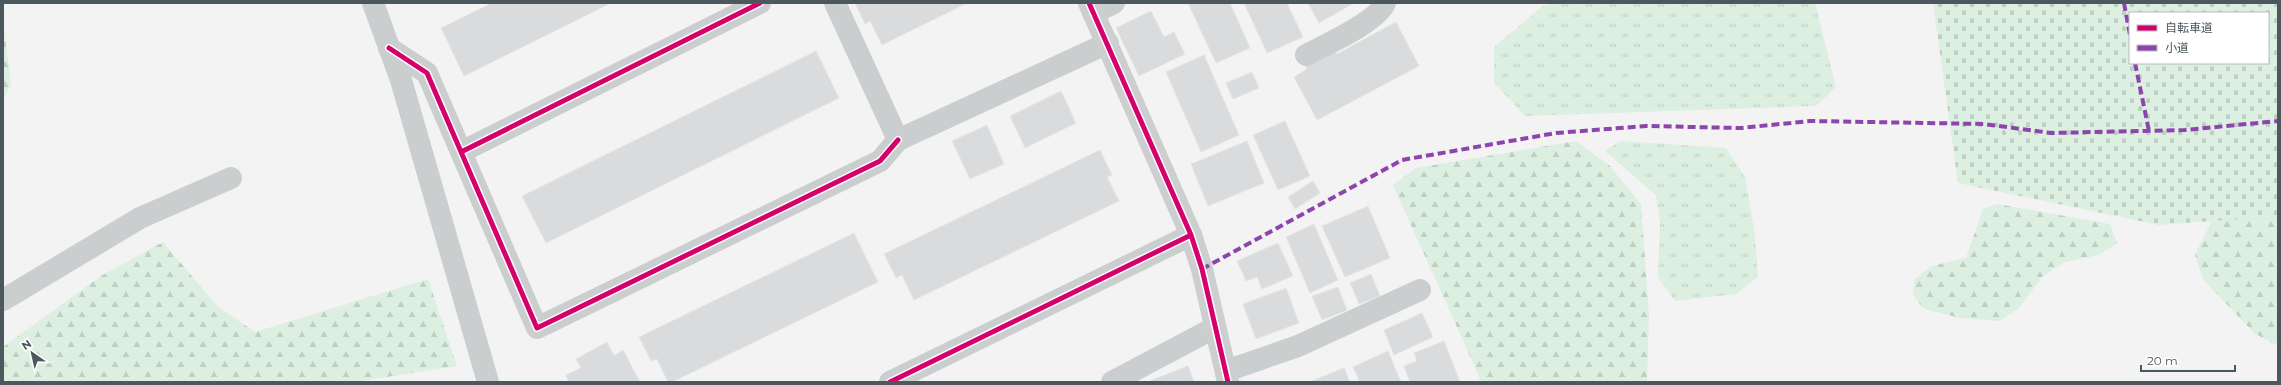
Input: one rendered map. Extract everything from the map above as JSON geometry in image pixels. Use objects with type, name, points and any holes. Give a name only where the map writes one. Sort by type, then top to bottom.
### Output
[{"type":"street","points":[[373,3],[401,80],[488,382]]},
{"type":"street","points":[[461,152],[760,3]]},
{"type":"street","points":[[835,3],[898,140]]},
{"type":"street","points":[[1114,3],[1091,8],[1108,43],[1191,234],[1202,269],[1214,328],[1227,377],[1420,290]]},
{"type":"street","points":[[1306,55],[1364,23],[1382,10],[1385,3]]},
{"type":"street","points":[[390,48],[427,73],[537,328],[880,161],[898,140],[1108,43]]},
{"type":"street","points":[[3,300],[140,218],[231,178]]},
{"type":"street","points":[[890,382],[1191,234]]},
{"type":"street","points":[[1112,382],[1214,328]]},
{"type":"green space","points":[[1554,3],[1815,3],[1836,87],[1816,106],[1525,116],[1494,83],[1494,47],[1543,6]]},
{"type":"green space","points":[[1933,3],[2278,3],[2278,216],[2159,225],[1958,183]]},
{"type":"green space","points":[[3,21],[11,85],[3,100]]},
{"type":"green space","points":[[1576,141],[1609,165],[1641,204],[1649,316],[1647,382],[1480,382],[1479,376],[1393,185],[1416,168]]},
{"type":"green space","points":[[1621,141],[1726,148],[1745,177],[1755,235],[1758,277],[1736,294],[1675,301],[1658,277],[1660,222],[1656,195],[1605,151]]},
{"type":"green space","points":[[2278,154],[2278,342],[2274,344],[2254,333],[2203,279],[2195,255],[2230,184]]},
{"type":"green space","points":[[1997,204],[2110,224],[2117,243],[2099,255],[2065,262],[2043,276],[2019,308],[2000,321],[1960,318],[1924,309],[1913,295],[1914,280],[1931,266],[1966,258],[1983,209]]},
{"type":"green space","points":[[163,242],[217,306],[255,332],[428,279],[457,366],[355,382],[3,382],[3,347],[101,276]]},
{"type":"building","points":[[492,3],[611,3],[464,76],[441,28]]},
{"type":"building","points":[[855,3],[967,3],[882,45],[870,21],[865,24]]},
{"type":"building","points":[[1188,3],[1230,3],[1250,48],[1216,63]]},
{"type":"building","points":[[1244,3],[1287,3],[1303,37],[1267,53]]},
{"type":"building","points":[[1308,3],[1354,3],[1319,23]]},
{"type":"building","points":[[1151,11],[1164,37],[1174,32],[1185,54],[1139,76],[1116,28]]},
{"type":"building","points":[[1396,22],[1419,66],[1317,120],[1294,77],[1307,69],[1304,63],[1333,47],[1337,54]]},
{"type":"building","points":[[816,51],[839,98],[546,243],[522,196]]},
{"type":"building","points":[[1204,55],[1239,135],[1201,152],[1166,72]]},
{"type":"building","points":[[1252,72],[1259,88],[1233,99],[1226,83]]},
{"type":"building","points":[[1061,91],[1076,123],[1025,148],[1010,116]]},
{"type":"building","points":[[1285,121],[1310,176],[1278,190],[1253,135]]},
{"type":"building","points":[[987,125],[1004,164],[970,179],[952,141]]},
{"type":"building","points":[[1247,141],[1264,183],[1208,206],[1191,164]]},
{"type":"building","points":[[1100,150],[1112,175],[1107,177],[1119,201],[914,300],[902,275],[896,278],[884,254]]},
{"type":"building","points":[[1313,181],[1320,193],[1295,209],[1288,197]]},
{"type":"building","points":[[1368,206],[1390,258],[1345,277],[1322,226]]},
{"type":"building","points":[[1314,224],[1338,280],[1310,293],[1286,237]]},
{"type":"building","points":[[854,233],[878,282],[672,382],[668,382],[657,359],[651,361],[639,337]]},
{"type":"building","points":[[1278,243],[1293,276],[1262,289],[1257,277],[1246,281],[1237,261]]},
{"type":"building","points":[[1371,274],[1380,296],[1359,304],[1350,283]]},
{"type":"building","points":[[1338,287],[1347,310],[1322,320],[1312,296]]},
{"type":"building","points":[[1286,288],[1299,323],[1256,339],[1243,304]]},
{"type":"building","points":[[1422,313],[1433,337],[1394,355],[1384,330]]},
{"type":"building","points":[[1444,341],[1460,382],[1410,382],[1404,366],[1417,361],[1414,353]]},
{"type":"building","points":[[607,342],[614,356],[623,350],[640,382],[569,382],[566,375],[581,368],[576,359]]},
{"type":"building","points":[[1388,351],[1401,382],[1360,382],[1353,367]]},
{"type":"building","points":[[1188,366],[1194,382],[1147,382]]},
{"type":"building","points":[[1344,368],[1350,382],[1312,382],[1312,381]]},
{"type":"marked path","points":[[2124,3],[2129,30]]},
{"type":"marked path","points":[[2135,64],[2149,131]]},
{"type":"marked path","points":[[1202,269],[1402,160],[1556,133],[1646,126],[1741,128],[1810,121],[1984,124],[2051,133],[2185,130],[2278,121]]},
{"type":"cycle path","points":[[461,152],[760,3]]},
{"type":"cycle path","points":[[1089,3],[1191,235],[1202,269],[1228,382]]},
{"type":"cycle path","points":[[389,48],[427,73],[537,328],[880,161],[898,140]]},
{"type":"cycle path","points":[[890,382],[1191,235]]}]
